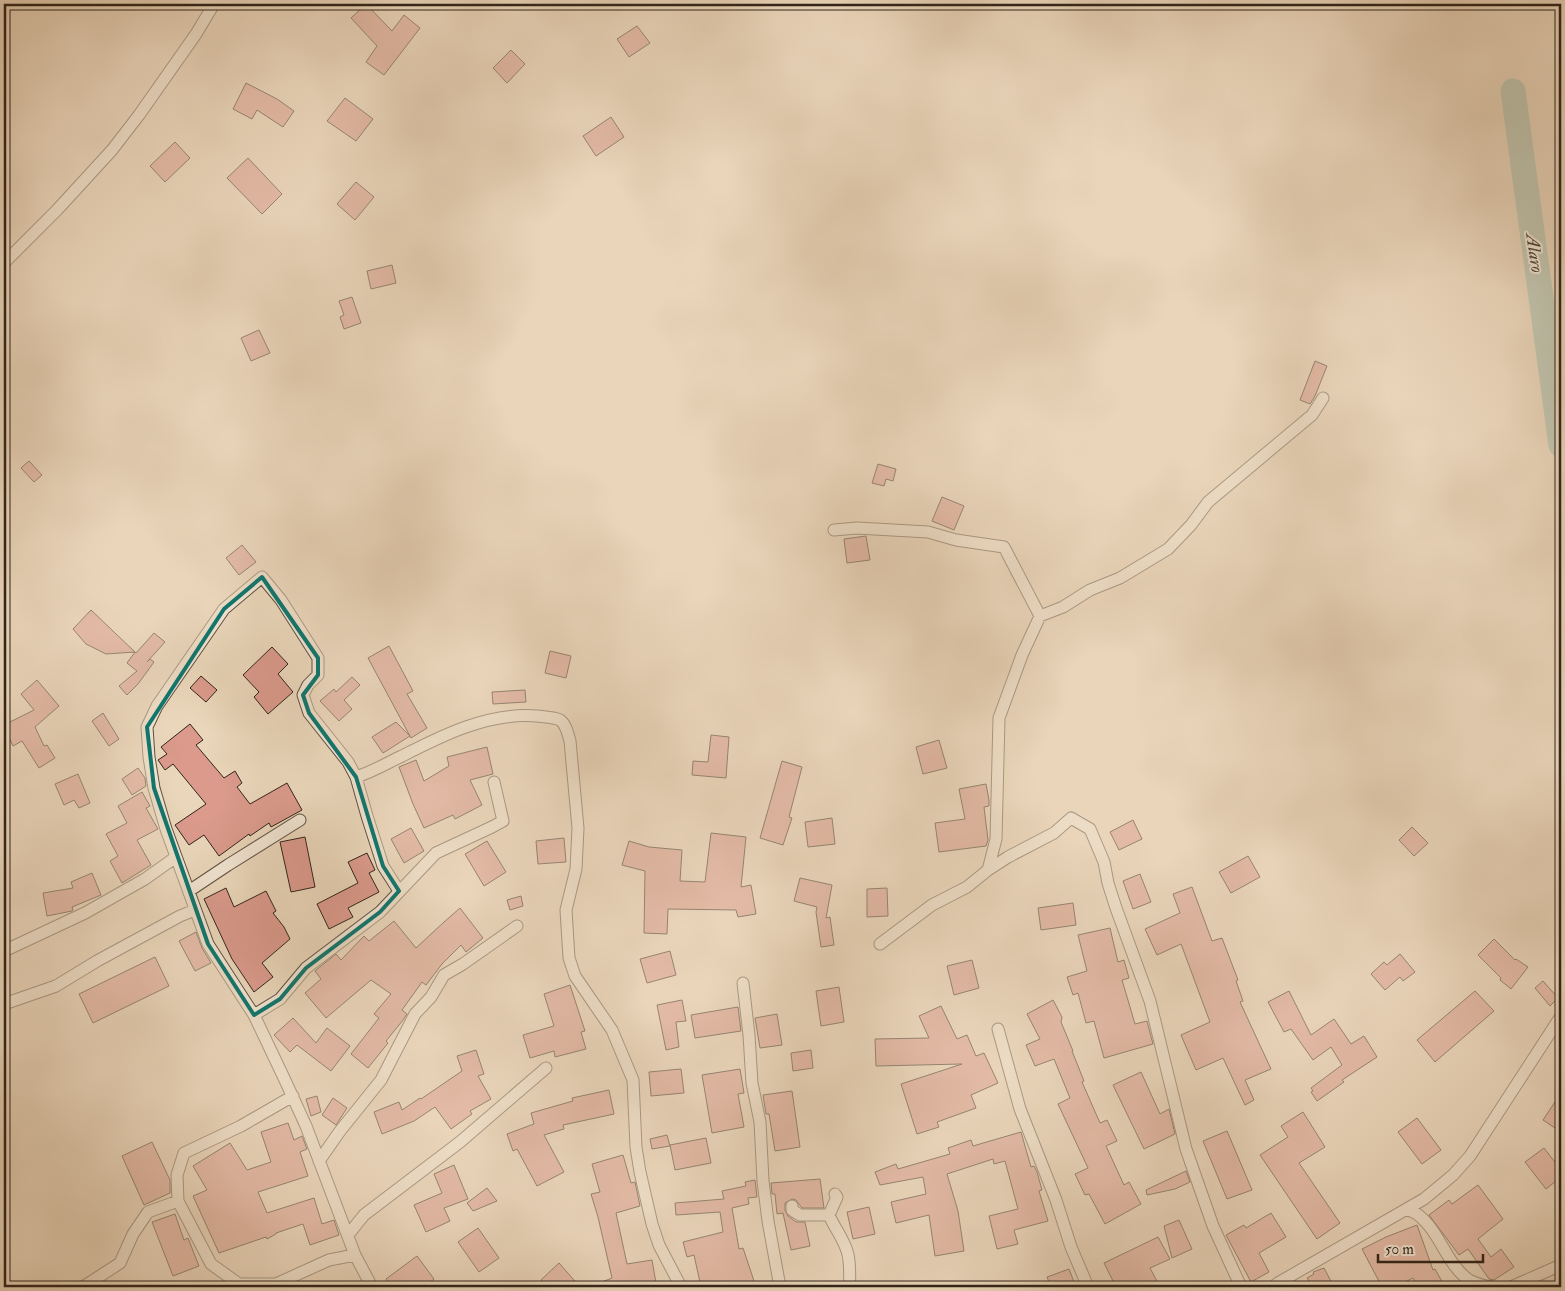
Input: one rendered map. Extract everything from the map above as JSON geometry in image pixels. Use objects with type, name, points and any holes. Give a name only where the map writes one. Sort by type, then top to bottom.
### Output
[{"type":"street","points":[[4,263],[57,210],[112,150],[196,34],[214,4]]},
{"type":"street","points":[[988,870],[996,839],[999,718],[1022,655],[1040,616],[1063,607],[1090,590],[1120,578],[1168,549],[1191,525],[1208,502],[1312,414],[1323,398]]},
{"type":"street","points":[[834,530],[857,528],[928,532],[956,540],[1004,547],[1040,616]]},
{"type":"street","points":[[372,1287],[355,1255],[293,1096],[254,1015],[208,944],[176,857],[154,788],[147,727],[157,706],[224,609],[262,577],[281,600],[318,658],[318,675],[308,685],[303,695],[309,713],[348,762],[356,777],[366,816],[383,866],[399,891]]},
{"type":"street","points":[[356,777],[369,773],[438,738],[477,723],[520,715],[542,716],[560,720],[566,729],[570,741],[578,828],[576,869],[566,910],[569,958],[575,976],[612,1030],[633,1080],[636,1147],[642,1181],[659,1245],[681,1287]]},
{"type":"street","points":[[254,1015],[280,999],[306,968],[380,912],[436,853],[503,820],[494,782]]},
{"type":"street","points":[[880,944],[932,905],[967,887],[1008,857],[1054,834],[1071,818],[1090,828],[1104,862],[1116,908],[1150,1001],[1186,1149],[1213,1226],[1241,1287]]},
{"type":"street","points":[[189,892],[300,820]]},
{"type":"street","points":[[4,951],[84,913],[144,879],[176,857]]},
{"type":"street","points":[[4,1004],[56,986],[97,961],[180,916],[195,910]]},
{"type":"street","points":[[319,1162],[340,1131],[381,1080],[414,1014],[431,997],[444,976],[517,926]]},
{"type":"street","points":[[743,984],[752,1083],[760,1122],[763,1181],[780,1287]]},
{"type":"street","points":[[1273,1287],[1424,1199],[1453,1175],[1470,1156],[1561,1016]]},
{"type":"street","points":[[998,1029],[1020,1109],[1050,1184],[1071,1247],[1088,1287]]},
{"type":"street","points":[[348,1235],[364,1216],[460,1142],[546,1068]]},
{"type":"street","points":[[293,1096],[242,1126],[184,1153],[177,1175],[178,1201],[212,1264],[239,1284],[276,1284],[329,1260],[355,1255]]},
{"type":"street","points":[[829,1215],[837,1197],[835,1194]]},
{"type":"street","points":[[83,1287],[120,1263],[133,1234],[148,1212],[178,1201]]},
{"type":"street","points":[[792,1206],[792,1210],[800,1215],[829,1215]]},
{"type":"street","points":[[1407,1209],[1418,1214],[1457,1268],[1469,1280],[1492,1287]]},
{"type":"street","points":[[829,1215],[843,1240],[850,1261],[850,1287]]},
{"type":"street","points":[[1511,1287],[1561,1265]]},
{"type":"highlighted area","points":[[262,577],[318,658],[318,675],[303,695],[309,713],[356,777],[383,866],[399,891],[380,912],[306,968],[280,999],[254,1015],[208,944],[154,788],[147,727],[224,609]]},
{"type":"building","points":[[366,4],[392,31],[404,15],[420,28],[384,75],[366,62],[377,46],[351,18]]},
{"type":"building","points":[[637,26],[650,43],[629,57],[617,39]]},
{"type":"building","points":[[511,50],[525,64],[507,83],[493,68]]},
{"type":"building","points":[[246,83],[277,99],[294,111],[283,127],[257,110],[252,119],[233,109]]},
{"type":"building","points":[[345,98],[373,119],[356,141],[327,121]]},
{"type":"building","points":[[611,117],[624,137],[596,156],[583,136]]},
{"type":"building","points":[[175,142],[190,158],[165,182],[150,166]]},
{"type":"building","points":[[248,158],[282,194],[262,214],[227,178]]},
{"type":"building","points":[[356,182],[374,197],[355,220],[337,204]]},
{"type":"building","points":[[392,265],[396,283],[371,289],[367,271]]},
{"type":"building","points":[[352,297],[361,323],[344,329],[340,317],[344,315],[339,301]]},
{"type":"building","points":[[259,330],[270,353],[251,361],[241,338]]},
{"type":"building","points":[[1315,361],[1327,366],[1310,404],[1300,400]]},
{"type":"building","points":[[29,461],[42,475],[34,482],[21,468]]},
{"type":"building","points":[[878,464],[896,469],[893,481],[886,479],[884,486],[872,483]]},
{"type":"building","points":[[942,497],[964,506],[954,530],[932,521]]},
{"type":"building","points":[[866,536],[870,560],[847,563],[844,539]]},
{"type":"building","points":[[242,545],[256,562],[239,575],[226,558]]},
{"type":"building","points":[[91,610],[135,652],[106,654],[86,644],[73,629]]},
{"type":"building","points":[[154,633],[165,642],[147,662],[150,659],[154,662],[138,684],[127,695],[119,686],[137,671],[127,663]]},
{"type":"building","points":[[389,646],[413,691],[407,694],[427,728],[411,738],[368,658]]},
{"type":"building","points":[[272,647],[288,664],[278,674],[293,692],[268,714],[254,697],[259,692],[243,675]]},
{"type":"building","points":[[550,651],[571,656],[566,678],[545,673]]},
{"type":"building","points":[[201,676],[217,690],[206,702],[190,688]]},
{"type":"building","points":[[352,677],[360,685],[344,700],[352,709],[339,721],[320,701],[334,689],[336,692]]},
{"type":"building","points":[[37,680],[59,706],[35,727],[44,746],[47,745],[55,758],[39,768],[22,741],[13,746],[4,727],[4,725],[34,710],[21,694]]},
{"type":"building","points":[[525,690],[526,702],[493,704],[492,692]]},
{"type":"building","points":[[103,713],[119,739],[109,746],[92,721]]},
{"type":"building","points":[[396,722],[410,736],[383,753],[372,737]]},
{"type":"building","points":[[190,724],[203,740],[196,745],[224,778],[235,771],[242,783],[237,787],[250,804],[287,783],[302,810],[271,827],[269,823],[250,836],[249,834],[219,856],[204,835],[189,845],[175,825],[206,804],[173,764],[165,770],[158,760],[167,754],[161,747]]},
{"type":"building","points":[[711,735],[729,737],[726,778],[692,775],[693,761],[708,762]]},
{"type":"building","points":[[939,740],[947,768],[923,774],[916,747]]},
{"type":"building","points":[[487,747],[493,774],[470,780],[482,805],[455,819],[453,815],[424,828],[399,767],[416,760],[424,781],[449,766],[447,757]]},
{"type":"building","points":[[782,761],[802,767],[789,817],[792,818],[783,845],[760,838]]},
{"type":"building","points":[[138,768],[145,778],[146,786],[132,795],[122,779]]},
{"type":"building","points":[[78,774],[90,803],[79,808],[74,800],[64,805],[55,784]]},
{"type":"building","points":[[986,784],[989,806],[984,807],[988,840],[986,846],[939,852],[935,823],[965,819],[959,789]]},
{"type":"building","points":[[142,792],[150,806],[146,808],[158,829],[137,840],[151,865],[122,883],[110,861],[118,856],[106,834],[127,823],[118,806]]},
{"type":"building","points":[[832,818],[835,844],[808,847],[805,822]]},
{"type":"building","points":[[1133,820],[1142,839],[1119,850],[1110,832]]},
{"type":"building","points":[[1412,827],[1428,843],[1414,856],[1399,840]]},
{"type":"building","points":[[411,828],[424,851],[404,863],[391,839]]},
{"type":"building","points":[[711,833],[746,837],[741,887],[751,885],[756,914],[738,917],[736,910],[668,909],[667,934],[644,933],[645,871],[622,865],[629,841],[649,847],[682,850],[680,881],[705,882]]},
{"type":"building","points":[[305,837],[315,887],[291,892],[280,842]]},
{"type":"building","points":[[564,838],[566,862],[538,864],[536,841]]},
{"type":"building","points":[[487,841],[506,872],[484,886],[465,854]]},
{"type":"building","points":[[367,853],[375,870],[369,873],[379,892],[348,908],[353,917],[329,929],[317,904],[358,883],[348,862]]},
{"type":"building","points":[[1248,856],[1260,877],[1231,893],[1219,872]]},
{"type":"building","points":[[92,873],[101,895],[72,907],[72,911],[47,916],[43,893],[73,888],[71,882]]},
{"type":"building","points":[[1140,874],[1151,902],[1133,909],[1123,881]]},
{"type":"building","points":[[800,878],[832,885],[826,918],[830,917],[834,945],[821,947],[817,907],[794,901]]},
{"type":"building","points":[[1192,887],[1212,941],[1222,938],[1238,980],[1236,981],[1243,1001],[1240,1002],[1271,1069],[1245,1080],[1254,1100],[1245,1105],[1223,1058],[1196,1070],[1181,1035],[1210,1022],[1181,944],[1157,955],[1145,929],[1180,913],[1173,894]]},
{"type":"building","points":[[226,888],[234,907],[266,891],[276,911],[273,913],[284,927],[290,939],[262,963],[273,977],[254,992],[232,959],[204,899]]},
{"type":"building","points":[[887,888],[888,916],[867,917],[867,889]]},
{"type":"building","points":[[521,896],[523,906],[510,910],[507,900]]},
{"type":"building","points":[[1073,903],[1076,925],[1041,930],[1038,908]]},
{"type":"building","points":[[460,908],[483,938],[466,952],[461,945],[442,964],[426,985],[422,982],[402,1010],[407,1014],[386,1041],[388,1043],[368,1068],[351,1054],[379,1018],[374,1014],[391,994],[371,980],[326,1018],[305,993],[321,979],[315,971],[336,954],[341,960],[364,936],[369,941],[394,921],[416,948]]},
{"type":"building","points":[[1110,928],[1118,962],[1124,960],[1129,978],[1122,980],[1135,1024],[1147,1021],[1153,1044],[1104,1058],[1094,1021],[1086,1023],[1078,993],[1073,995],[1067,977],[1087,971],[1078,935]]},
{"type":"building","points":[[196,932],[202,948],[211,963],[195,971],[179,941]]},
{"type":"building","points":[[1494,939],[1515,960],[1528,967],[1511,989],[1500,980],[1501,978],[1478,955]]},
{"type":"building","points":[[670,951],[676,975],[647,983],[640,959]]},
{"type":"building","points":[[1400,954],[1415,972],[1403,981],[1400,977],[1385,990],[1371,974],[1384,962],[1387,965]]},
{"type":"building","points":[[155,957],[169,986],[93,1023],[79,994]]},
{"type":"building","points":[[972,960],[979,988],[954,995],[947,966]]},
{"type":"building","points":[[1543,981],[1558,998],[1550,1006],[1535,988]]},
{"type":"building","points":[[570,985],[585,1031],[581,1032],[586,1049],[555,1057],[554,1051],[530,1058],[523,1035],[554,1026],[544,994]]},
{"type":"building","points":[[839,987],[844,1022],[821,1026],[816,991]]},
{"type":"building","points":[[1289,991],[1311,1035],[1334,1019],[1351,1044],[1364,1036],[1377,1057],[1342,1080],[1344,1082],[1317,1101],[1311,1092],[1313,1091],[1311,1088],[1342,1065],[1331,1047],[1313,1060],[1291,1029],[1284,1032],[1268,1002]]},
{"type":"building","points":[[1475,991],[1494,1011],[1435,1062],[1417,1040]]},
{"type":"building","points":[[682,1000],[686,1021],[676,1022],[679,1047],[666,1050],[657,1005]]},
{"type":"building","points":[[1053,1000],[1062,1017],[1061,1022],[1084,1081],[1082,1082],[1100,1123],[1107,1120],[1117,1141],[1106,1146],[1124,1185],[1129,1182],[1141,1204],[1105,1224],[1089,1194],[1085,1195],[1075,1174],[1088,1168],[1058,1104],[1070,1098],[1054,1059],[1035,1066],[1026,1045],[1040,1039],[1027,1014]]},
{"type":"building","points":[[941,1006],[957,1039],[967,1035],[976,1056],[984,1053],[998,1083],[971,1095],[976,1108],[937,1122],[939,1127],[917,1134],[901,1084],[962,1064],[876,1066],[875,1039],[929,1038],[919,1016]]},
{"type":"building","points":[[738,1007],[741,1031],[695,1038],[691,1015]]},
{"type":"building","points":[[777,1014],[782,1045],[760,1048],[755,1018]]},
{"type":"building","points":[[293,1018],[316,1043],[327,1028],[350,1046],[331,1071],[297,1045],[290,1052],[274,1035]]},
{"type":"building","points":[[476,1050],[484,1074],[478,1076],[491,1099],[470,1111],[472,1114],[451,1129],[435,1107],[414,1121],[382,1134],[374,1112],[399,1102],[402,1110],[421,1099],[462,1071],[457,1056]]},
{"type":"building","points":[[811,1050],[813,1068],[793,1071],[791,1053]]},
{"type":"building","points":[[681,1069],[684,1093],[651,1096],[649,1072]]},
{"type":"building","points":[[740,1069],[744,1093],[738,1094],[744,1127],[712,1133],[702,1075]]},
{"type":"building","points":[[1141,1072],[1160,1114],[1169,1109],[1175,1134],[1144,1149],[1113,1085]]},
{"type":"building","points":[[609,1090],[614,1114],[563,1125],[564,1129],[544,1135],[564,1172],[537,1186],[517,1149],[513,1151],[507,1134],[534,1124],[531,1113],[573,1101],[572,1098]]},
{"type":"building","points":[[792,1091],[800,1147],[775,1151],[769,1114],[766,1114],[763,1095]]},
{"type":"building","points":[[1561,1093],[1561,1132],[1543,1120]]},
{"type":"building","points":[[317,1096],[321,1112],[311,1116],[306,1099]]},
{"type":"building","points":[[333,1098],[347,1108],[336,1125],[322,1115]]},
{"type":"building","points":[[1303,1112],[1325,1147],[1299,1163],[1340,1223],[1317,1239],[1260,1155],[1288,1137],[1281,1126]]},
{"type":"building","points":[[1417,1118],[1441,1150],[1422,1164],[1398,1132]]},
{"type":"building","points":[[288,1123],[294,1140],[302,1136],[307,1149],[300,1152],[308,1176],[258,1192],[267,1213],[314,1198],[322,1224],[334,1220],[339,1235],[310,1245],[303,1224],[276,1233],[267,1239],[266,1237],[219,1253],[193,1196],[207,1190],[193,1166],[230,1143],[247,1170],[271,1162],[261,1132]]},
{"type":"building","points":[[1227,1131],[1252,1190],[1227,1199],[1203,1141]]},
{"type":"building","points":[[1021,1132],[1031,1167],[1034,1166],[1037,1172],[1042,1190],[1039,1191],[1048,1221],[1014,1230],[1018,1244],[997,1249],[989,1216],[1018,1209],[1005,1161],[994,1164],[993,1159],[947,1174],[958,1211],[964,1251],[935,1256],[929,1215],[896,1223],[891,1202],[926,1194],[923,1177],[880,1185],[875,1172],[896,1164],[898,1169],[950,1154],[948,1148],[971,1140],[973,1146]]},
{"type":"building","points":[[667,1135],[670,1146],[652,1149],[650,1139]]},
{"type":"building","points":[[706,1138],[711,1163],[675,1170],[670,1145]]},
{"type":"building","points":[[152,1142],[170,1180],[170,1193],[144,1205],[122,1156]]},
{"type":"building","points":[[1544,1148],[1561,1170],[1561,1177],[1546,1189],[1525,1162]]},
{"type":"building","points":[[623,1155],[631,1183],[635,1182],[640,1206],[616,1213],[627,1264],[652,1260],[656,1283],[629,1287],[589,1287],[612,1278],[591,1194],[600,1192],[592,1164]]},
{"type":"building","points":[[454,1165],[468,1199],[444,1208],[450,1221],[426,1232],[414,1205],[442,1193],[434,1174]]},
{"type":"building","points":[[1186,1171],[1190,1182],[1175,1189],[1147,1195],[1146,1190]]},
{"type":"building","points":[[820,1179],[824,1208],[802,1208],[796,1200],[792,1199],[785,1203],[785,1210],[788,1216],[796,1222],[805,1222],[810,1246],[791,1250],[783,1213],[777,1214],[775,1194],[772,1194],[771,1183]]},
{"type":"building","points":[[755,1180],[757,1197],[748,1198],[749,1204],[732,1208],[739,1249],[743,1248],[756,1287],[701,1287],[694,1255],[687,1257],[683,1242],[723,1232],[720,1212],[676,1215],[675,1203],[724,1199],[722,1191],[746,1186],[745,1182]]},
{"type":"building","points":[[1478,1185],[1503,1219],[1478,1239],[1491,1257],[1501,1249],[1514,1267],[1494,1280],[1489,1279],[1468,1249],[1459,1255],[1429,1215],[1449,1200],[1452,1204]]},
{"type":"building","points":[[487,1188],[497,1201],[473,1211],[467,1203]]},
{"type":"building","points":[[869,1207],[875,1234],[853,1239],[847,1212]]},
{"type":"building","points":[[1271,1213],[1286,1237],[1259,1253],[1269,1272],[1251,1282],[1226,1235],[1244,1225],[1246,1228]]},
{"type":"building","points":[[175,1214],[184,1240],[188,1238],[199,1266],[173,1276],[152,1222]]},
{"type":"building","points":[[1179,1220],[1192,1249],[1172,1258],[1164,1226]]},
{"type":"building","points":[[1417,1225],[1433,1270],[1435,1269],[1445,1287],[1418,1287],[1413,1278],[1395,1287],[1382,1287],[1362,1249]]},
{"type":"building","points":[[478,1228],[499,1258],[479,1272],[458,1242]]},
{"type":"building","points":[[1158,1237],[1170,1259],[1150,1268],[1160,1287],[1116,1287],[1104,1263]]},
{"type":"building","points":[[417,1256],[434,1279],[424,1287],[392,1287],[386,1279]]},
{"type":"building","points":[[559,1263],[580,1287],[548,1287],[541,1280]]},
{"type":"building","points":[[1324,1268],[1334,1287],[1313,1287],[1307,1278],[1314,1274],[1313,1272]]},
{"type":"building","points":[[1069,1269],[1076,1287],[1051,1287],[1047,1277]]},
{"type":"waterway","name":"Alaro","points":[[1513,91],[1561,445]]}]
